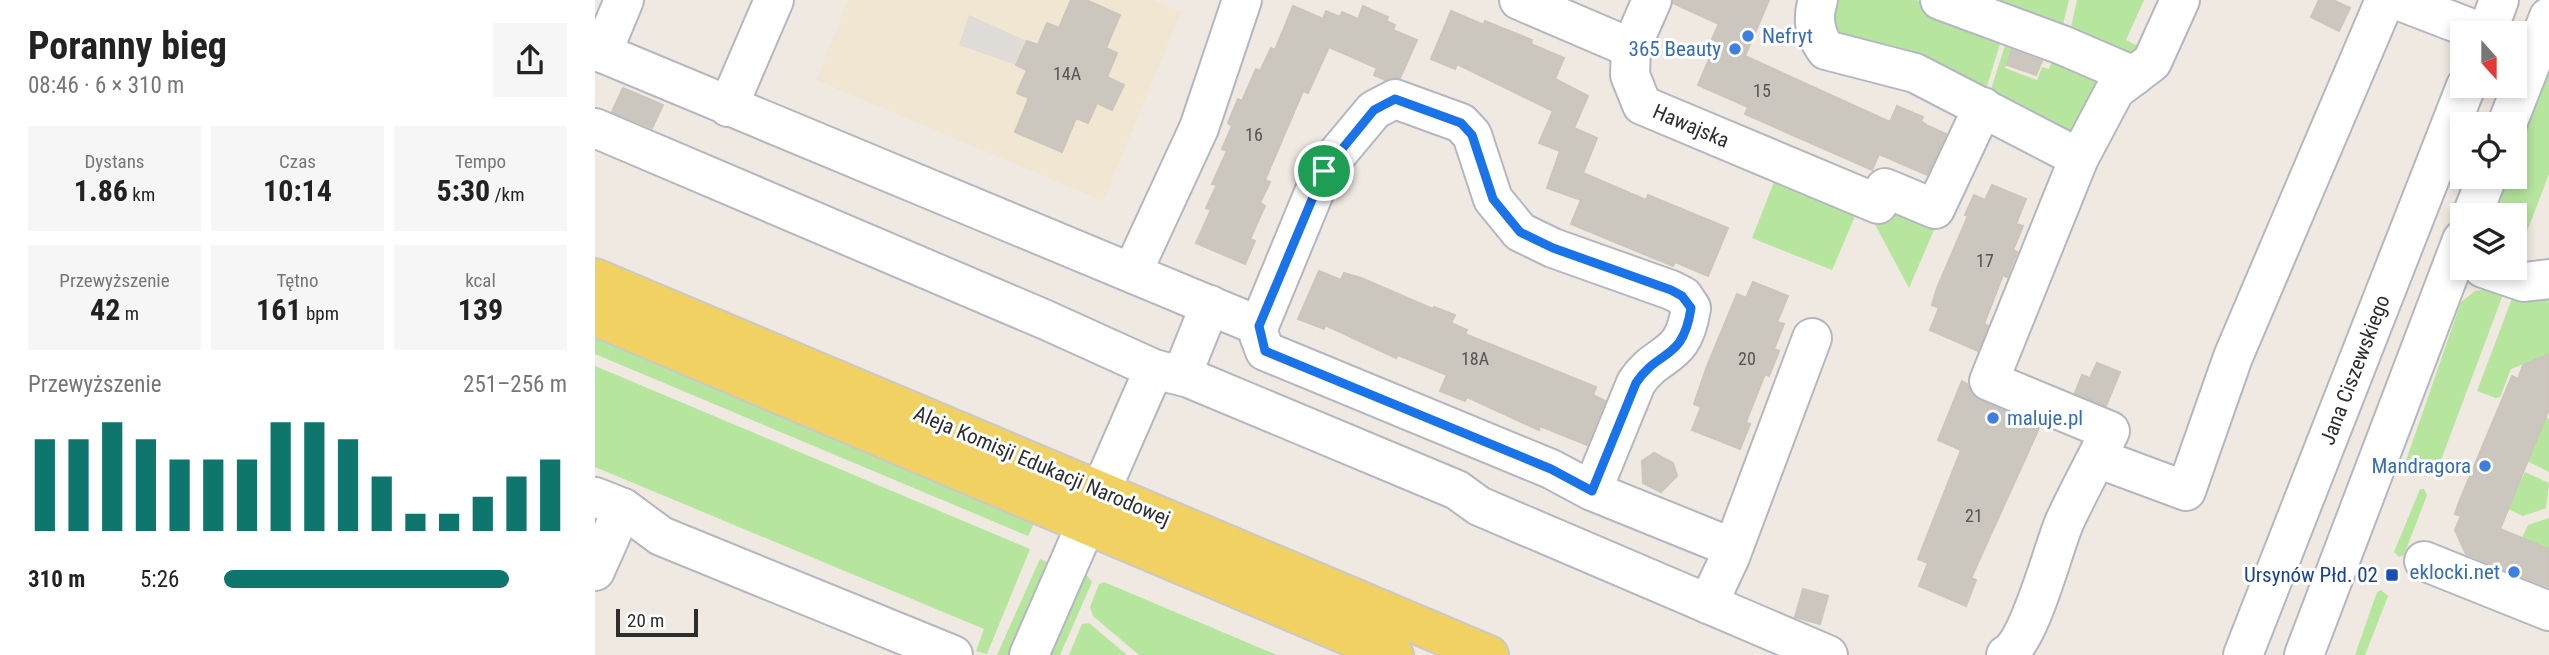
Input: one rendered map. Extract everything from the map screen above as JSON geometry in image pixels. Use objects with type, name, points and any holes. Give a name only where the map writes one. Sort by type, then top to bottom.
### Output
[{"type":"main road","name":"Aleja Komisji Edukacji Narodowej","points":[[595,278],[1094,508],[1394,655]]},
{"type":"main road","name":"Aleja Komisji Edukacji Narodowej","points":[[595,316],[1094,508],[1489,655]]},
{"type":"street","points":[[624,0],[598,51],[1259,326]]},
{"type":"street","points":[[728,107],[774,0]]},
{"type":"street","points":[[1132,273],[1199,128],[1242,0]]},
{"type":"street","points":[[1519,0],[1631,48],[1652,0]]},
{"type":"street","points":[[1818,0],[1815,24],[1818,39],[1826,50],[1915,74],[2079,158]]},
{"type":"street","points":[[1940,0],[2062,45],[2134,76]]},
{"type":"street","points":[[2006,655],[2015,648],[2027,625],[2065,522],[2110,431],[1989,381],[2079,158],[2115,90],[2152,62],[2180,0]]},
{"type":"street","points":[[2097,458],[2186,491],[2233,357],[2385,0]]},
{"type":"street","points":[[2397,0],[2453,21]]},
{"type":"street","points":[[2490,21],[2499,0]]},
{"type":"street","points":[[2512,112],[2549,17]]},
{"type":"street","name":"Hawajska","points":[[1631,48],[1630,75],[1642,106],[1878,204],[1885,188],[1935,209],[1983,107]]},
{"type":"street","name":"Jana Ciszewskiego","points":[[2243,655],[2461,98]]},
{"type":"street","points":[[1592,491],[1636,383],[1642,373],[1670,354],[1682,339],[1691,308],[1682,296],[1671,290],[1553,248],[1520,232],[1493,199],[1472,135],[1461,123],[1395,99],[1374,110],[1324,171],[1259,326],[1265,351],[1551,469],[1592,491],[1733,548]]},
{"type":"street","points":[[595,128],[1168,372],[1457,490],[1479,506],[1828,655]]},
{"type":"street","points":[[2520,280],[2524,282],[2549,279]]},
{"type":"street","points":[[2304,655],[2456,280]]},
{"type":"street","points":[[1029,655],[1094,508],[1168,372],[1210,305]]},
{"type":"street","points":[[1708,604],[1733,548],[1812,338]]},
{"type":"street","points":[[595,571],[609,502],[661,536],[953,655]]},
{"type":"street","points":[[2424,561],[2549,611]]},
{"type":"street","points":[[2270,584],[2272,634],[2280,655]]},
{"type":"shaded area","points":[[848,0],[1152,0],[1181,12],[1103,201],[816,80]]},
{"type":"shaded area","points":[[969,15],[1027,41],[1016,65],[959,45]]},
{"type":"green space","points":[[1829,0],[1916,0],[2003,34],[1983,99],[1837,49]]},
{"type":"green space","points":[[2002,0],[2069,0],[2061,33],[1998,10]]},
{"type":"green space","points":[[2077,0],[2144,0],[2126,40],[2144,49],[2132,56],[2069,36]]},
{"type":"green space","points":[[2008,36],[2016,39],[2005,68],[2037,80],[2042,67],[2049,69],[2055,53],[2102,75],[2080,141],[1987,102]]},
{"type":"green space","points":[[2549,66],[2549,174],[2527,232],[2527,203],[2495,203],[2501,189],[2527,189],[2527,123]]},
{"type":"green space","points":[[1778,172],[1856,214],[1832,270],[1752,238]]},
{"type":"green space","points":[[1884,211],[1940,216],[1909,288],[1870,215]]},
{"type":"green space","points":[[2549,288],[2549,354],[2511,369],[2500,397],[2477,391],[2511,301],[2517,296]]},
{"type":"green space","points":[[2492,289],[2504,292],[2441,460],[2402,472],[2461,302],[2475,291]]},
{"type":"green space","points":[[595,335],[1034,523],[1028,536],[595,354]]},
{"type":"green space","points":[[595,366],[1030,549],[987,654],[976,651],[984,629],[595,467]]},
{"type":"green space","points":[[2546,417],[2549,419],[2549,472],[2527,461]]},
{"type":"green space","points":[[2525,472],[2549,483],[2546,508],[2523,516],[2508,509]]},
{"type":"green space","points":[[2420,489],[2424,489],[2427,495],[2404,555],[2399,557],[2394,552]]},
{"type":"green space","points":[[2549,518],[2549,549],[2522,538],[2528,525]]},
{"type":"green space","points":[[1040,559],[1054,565],[1011,655],[997,655]]},
{"type":"green space","points":[[1086,574],[1092,582],[1060,655],[1044,655],[1078,577]]},
{"type":"green space","points":[[1104,582],[1277,655],[1139,655],[1093,616],[1090,607],[1099,584]]},
{"type":"green space","points":[[2381,590],[2388,596],[2365,655],[2355,655],[2377,592]]},
{"type":"green space","points":[[1089,623],[1127,655],[1069,655],[1082,624]]},
{"type":"building","points":[[1071,0],[1086,0],[1120,15],[1106,48],[1117,53],[1107,77],[1124,85],[1112,110],[1097,103],[1088,123],[1076,118],[1062,152],[1015,132],[1029,98],[1017,93],[1027,70],[1016,65],[1027,41],[1038,45],[1047,23],[1059,28]]},
{"type":"building","points":[[1673,0],[1769,0],[1745,56],[1890,122],[1897,106],[1923,117],[1921,121],[1946,134],[1927,175],[1879,154],[1872,170],[1745,114],[1748,107],[1698,85],[1717,41],[1712,39],[1719,24],[1673,3]]},
{"type":"building","points":[[2319,0],[2333,0],[2350,8],[2339,31],[2311,17]]},
{"type":"building","points":[[1293,6],[1323,19],[1326,11],[1340,17],[1342,12],[1358,19],[1363,6],[1388,17],[1386,21],[1395,25],[1393,30],[1417,40],[1400,78],[1385,80],[1374,75],[1377,68],[1329,47],[1308,93],[1303,91],[1265,180],[1270,182],[1260,203],[1265,206],[1250,239],[1255,241],[1245,264],[1196,243],[1211,210],[1206,208],[1217,185],[1212,184],[1227,151],[1222,149],[1232,126],[1228,123],[1238,99],[1242,101],[1256,69],[1260,71],[1271,48],[1275,50]]},
{"type":"building","points":[[1451,11],[1532,40],[1531,44],[1564,58],[1555,79],[1588,96],[1574,128],[1597,138],[1583,173],[1646,200],[1648,195],[1728,228],[1708,276],[1675,262],[1673,266],[1571,224],[1581,200],[1547,188],[1560,151],[1539,143],[1553,111],[1457,64],[1455,69],[1431,59]]},
{"type":"building","points":[[2012,50],[2042,61],[2036,75],[2007,65]]},
{"type":"building","points":[[623,88],[663,105],[652,128],[612,112]]},
{"type":"building","points":[[1992,185],[2026,199],[2016,224],[2023,226],[2013,250],[2017,252],[2007,277],[2003,275],[1984,324],[1988,326],[1978,351],[1930,330],[1939,308],[1932,305],[1974,195],[1985,200]]},
{"type":"building","points":[[1319,271],[1341,280],[1344,273],[1361,278],[1433,309],[1434,307],[1455,315],[1451,323],[1467,330],[1465,334],[1596,387],[1593,395],[1605,401],[1587,445],[1540,426],[1539,430],[1467,397],[1465,401],[1440,391],[1447,375],[1398,355],[1396,358],[1325,325],[1324,329],[1298,319]]},
{"type":"building","points":[[1753,282],[1788,296],[1777,322],[1784,324],[1774,349],[1779,351],[1769,376],[1765,374],[1746,422],[1750,424],[1740,449],[1692,430],[1701,407],[1694,404],[1737,294],[1746,298]]},
{"type":"building","points":[[2549,354],[2549,409],[2500,529],[2549,549],[2549,587],[2466,554],[2455,530],[2461,516],[2455,514],[2512,376],[2518,379],[2523,365]]},
{"type":"building","points":[[2097,363],[2120,372],[2106,406],[2075,393],[2082,375],[2090,378]]},
{"type":"building","points":[[1962,381],[1967,384],[1971,394],[1981,401],[2040,426],[1971,578],[1976,580],[1966,606],[1919,586],[1928,563],[1918,559],[1961,450],[1938,440]]},
{"type":"building","points":[[1654,453],[1673,463],[1677,476],[1661,492],[1643,483],[1642,461]]},
{"type":"building","points":[[1803,589],[1828,596],[1820,624],[1795,617]]},
{"type":"place","name":"Nefryt","points":[[1748,36]]},
{"type":"place","name":"365 Beauty","points":[[1735,49]]},
{"type":"place","name":"maluje.pl","points":[[1993,418]]},
{"type":"place","name":"Mandragora","points":[[2485,466]]},
{"type":"place","name":"eklocki.net","points":[[2514,572]]},
{"type":"place","name":"Ursynów Płd. 02","points":[[2392,575]]},
{"type":"route","points":[[1395,99],[1461,123],[1472,135],[1493,199],[1520,232],[1553,248],[1587,258],[1682,296],[1691,308],[1685,334],[1670,354],[1642,373],[1636,383],[1592,491],[1551,469],[1265,351],[1259,335],[1259,326],[1324,171],[1374,110],[1388,100],[1395,99]]}]
